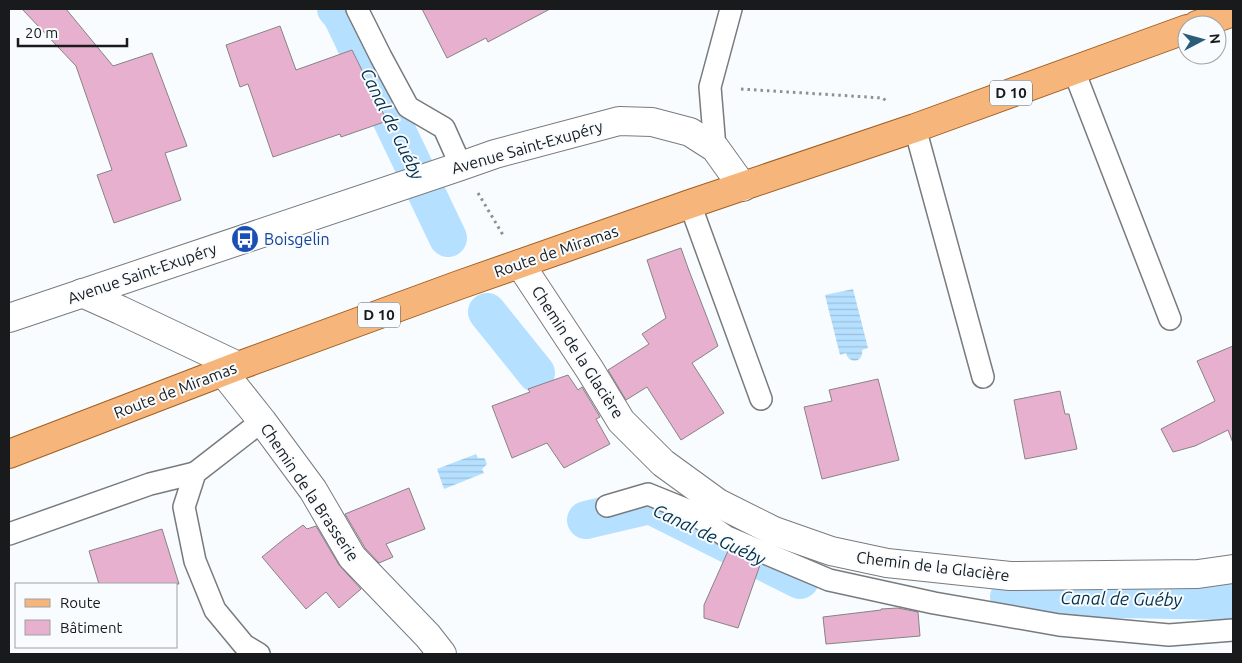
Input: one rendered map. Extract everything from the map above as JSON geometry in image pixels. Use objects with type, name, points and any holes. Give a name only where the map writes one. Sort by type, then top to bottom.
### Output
[{"type":"main road","name":"Route de Miramas","points":[[9,454],[230,369],[520,264],[915,128],[1177,33]]},
{"type":"street","name":"Avenue Saint-Exupéry","points":[[9,318],[495,154],[619,121],[652,122],[690,132],[715,148],[743,187]]},
{"type":"street","name":"Chemin de la Glacière","points":[[520,264],[590,370],[621,421],[663,463],[710,498],[774,531],[831,551],[887,563],[1010,576],[1198,574],[1233,569]]},
{"type":"street","points":[[82,293],[120,310],[230,369]]},
{"type":"street","name":"Chemin de la Brasserie","points":[[230,369],[262,421],[313,490],[352,557],[428,636],[442,654]]},
{"type":"lane","points":[[357,9],[408,107],[444,128],[461,166]]},
{"type":"lane","points":[[715,148],[710,87],[731,9]]},
{"type":"lane","points":[[1074,71],[1170,319]]},
{"type":"lane","points":[[915,128],[983,378]]},
{"type":"lane","points":[[690,204],[761,399]]},
{"type":"lane","points":[[9,534],[150,484],[195,473],[262,421]]},
{"type":"lane","points":[[195,473],[184,507],[195,561],[215,610],[244,644],[259,654]]},
{"type":"lane","points":[[607,506],[648,494],[690,511],[727,537],[829,580],[934,603],[1059,625],[1169,635],[1233,630]]},
{"type":"path","points":[[710,87],[883,98],[915,128]]},
{"type":"path","points":[[461,166],[520,264]]},
{"type":"water","points":[[853,289],[868,348],[862,350],[861,357],[856,361],[850,359],[846,353],[840,355],[825,295]]},
{"type":"water","points":[[476,454],[478,458],[485,459],[487,464],[482,469],[484,473],[444,489],[437,469]]},
{"type":"building","points":[[22,9],[66,9],[113,66],[152,53],[187,146],[165,153],[181,200],[114,223],[97,175],[112,170],[76,66]]},
{"type":"building","points":[[422,9],[550,9],[488,42],[486,38],[447,58]]},
{"type":"building","points":[[280,26],[296,70],[352,50],[387,121],[341,137],[340,134],[273,157],[248,84],[240,87],[226,45]]},
{"type":"building","points":[[681,248],[718,346],[692,363],[724,413],[681,440],[647,387],[626,400],[608,370],[649,344],[642,334],[666,318],[647,260]]},
{"type":"building","points":[[1233,346],[1233,443],[1228,430],[1195,446],[1173,452],[1161,429],[1215,401],[1197,361]]},
{"type":"building","points":[[568,375],[578,390],[582,387],[600,417],[596,419],[610,444],[564,468],[547,443],[512,458],[492,406],[530,392],[528,389]]},
{"type":"building","points":[[878,379],[899,460],[822,479],[804,407],[832,401],[829,390]]},
{"type":"building","points":[[1060,391],[1065,414],[1069,414],[1077,449],[1025,459],[1014,400]]},
{"type":"building","points":[[409,488],[425,529],[386,544],[393,557],[379,563],[365,548],[345,514]]},
{"type":"building","points":[[303,525],[307,529],[316,526],[339,565],[361,589],[339,608],[326,592],[306,609],[262,557]]},
{"type":"building","points":[[162,529],[179,584],[99,583],[89,551]]},
{"type":"building","points":[[728,551],[760,565],[738,628],[704,618],[704,605]]},
{"type":"building","points":[[898,608],[918,612],[920,636],[826,644],[823,617]]},
{"type":"waterway","name":"Canal de Guéby","points":[[336,9],[342,16],[448,238]]},
{"type":"waterway","name":"Canal de Guéby","points":[[487,312],[536,373]]},
{"type":"waterway","name":"Canal de Guéby","points":[[586,520],[650,505],[800,580]]},
{"type":"waterway","name":"Canal de Guéby","points":[[1009,597],[1233,601]]},
{"type":"place","name":"Boisgelin","points":[[245,239]]}]
